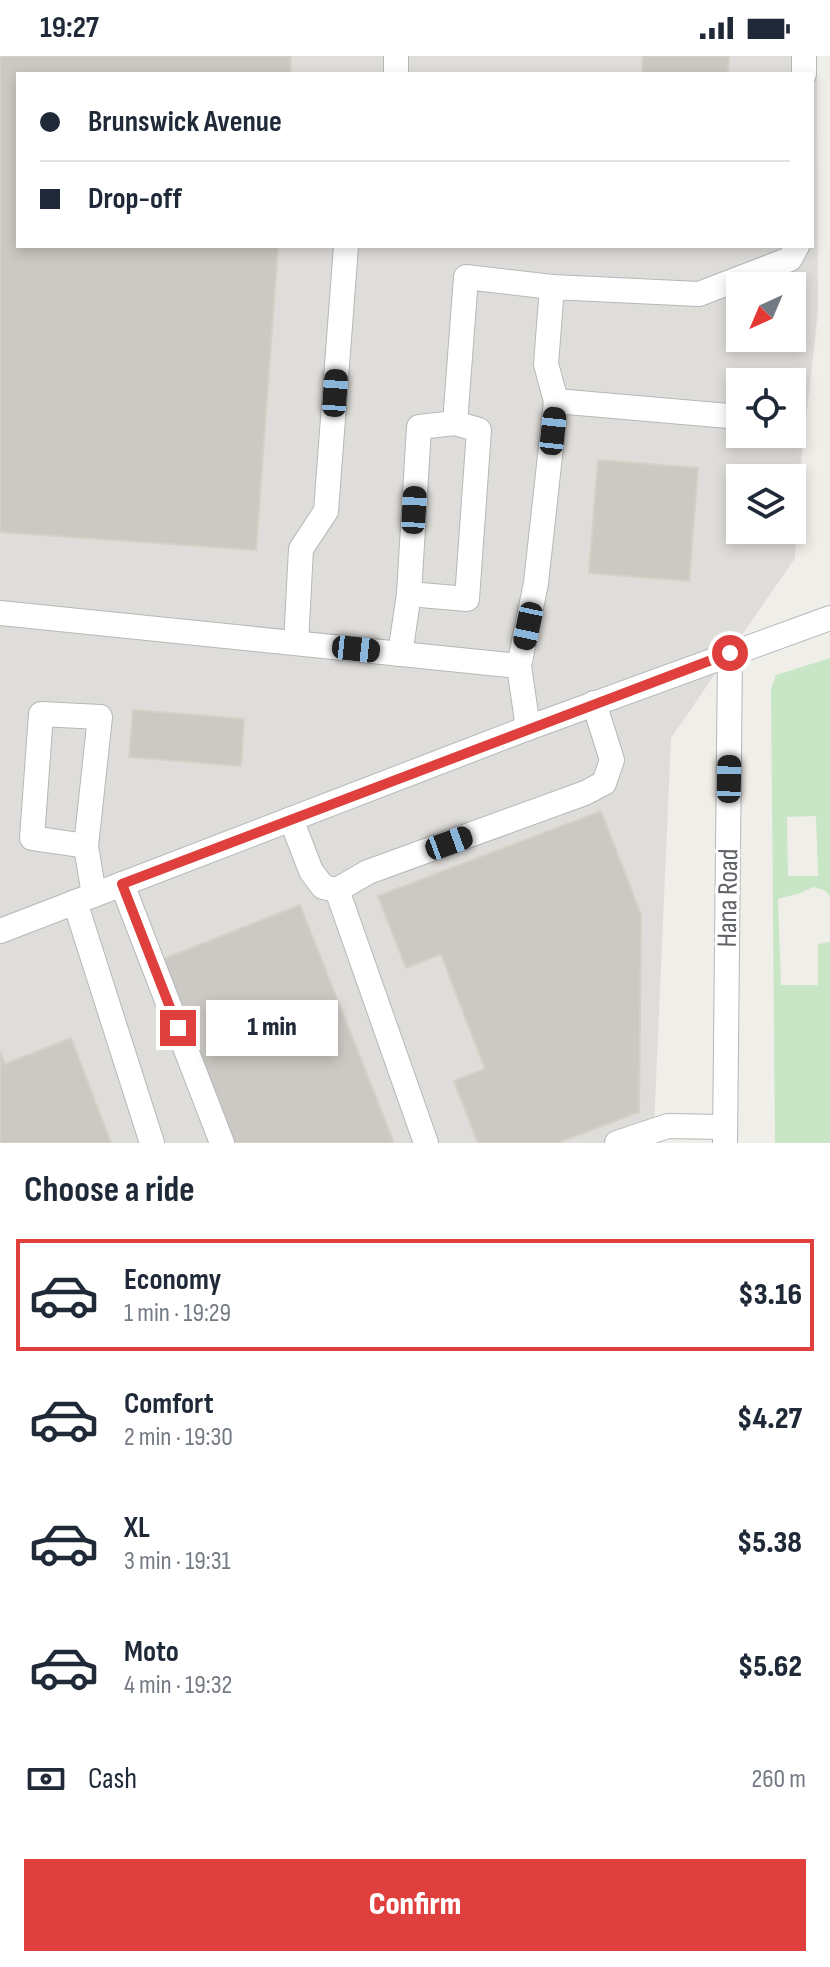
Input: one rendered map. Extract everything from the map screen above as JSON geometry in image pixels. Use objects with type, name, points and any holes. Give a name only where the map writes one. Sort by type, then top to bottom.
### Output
[{"type":"street","points":[[296,643],[301,549],[326,511],[346,248]]},
{"type":"street","points":[[455,423],[466,277],[552,287],[699,294],[790,259],[796,248]]},
{"type":"street","points":[[528,728],[519,666],[536,583],[556,401],[546,364],[552,287]]},
{"type":"street","points":[[556,401],[726,416]]},
{"type":"street","points":[[400,654],[409,594],[419,427],[455,423],[479,430],[467,599],[409,594]]},
{"type":"street","points":[[0,613],[519,666]]},
{"type":"street","points":[[0,931],[594,703],[830,618]]},
{"type":"street","name":"Hana Road","points":[[725,1135],[730,653]]},
{"type":"street","points":[[291,819],[311,871],[323,887],[337,890],[368,872],[585,793],[604,783],[612,760],[594,703]]},
{"type":"street","points":[[86,846],[32,838],[41,714],[100,717],[86,846],[84,898],[152,1143]]},
{"type":"street","points":[[122,884],[222,1143]]},
{"type":"street","points":[[337,890],[426,1143]]},
{"type":"street","points":[[617,1143],[668,1126],[725,1135]]},
{"type":"shaded area","points":[[0,56],[817,56],[818,312],[806,419],[806,368],[726,368],[726,448],[803,448],[801,464],[726,464],[726,544],[796,544],[795,558],[671,738],[654,1127],[606,1143],[0,1143]]},
{"type":"green space","points":[[830,658],[830,896],[824,890],[813,887],[778,899],[781,985],[818,985],[818,944],[830,942],[830,1143],[775,1143],[771,689],[776,675]],"holes":[[[816,816],[818,876],[788,876],[787,817]]]},
{"type":"building","points":[[0,56],[291,56],[290,72],[16,72],[16,248],[278,248],[256,550],[0,532]]},
{"type":"building","points":[[643,56],[729,56],[728,72],[642,72]]},
{"type":"building","points":[[598,460],[698,468],[689,581],[589,573]]},
{"type":"building","points":[[133,710],[244,719],[241,766],[129,757]]},
{"type":"building","points":[[601,811],[641,915],[639,1112],[557,1143],[478,1143],[454,1081],[485,1069],[441,954],[406,968],[378,896]]},
{"type":"building","points":[[300,905],[394,1143],[233,1143],[161,960]]},
{"type":"building","points":[[71,1038],[111,1143],[0,1143],[0,1051],[5,1064]]},
{"type":"route","points":[[178,1028],[122,884],[730,653]]}]
